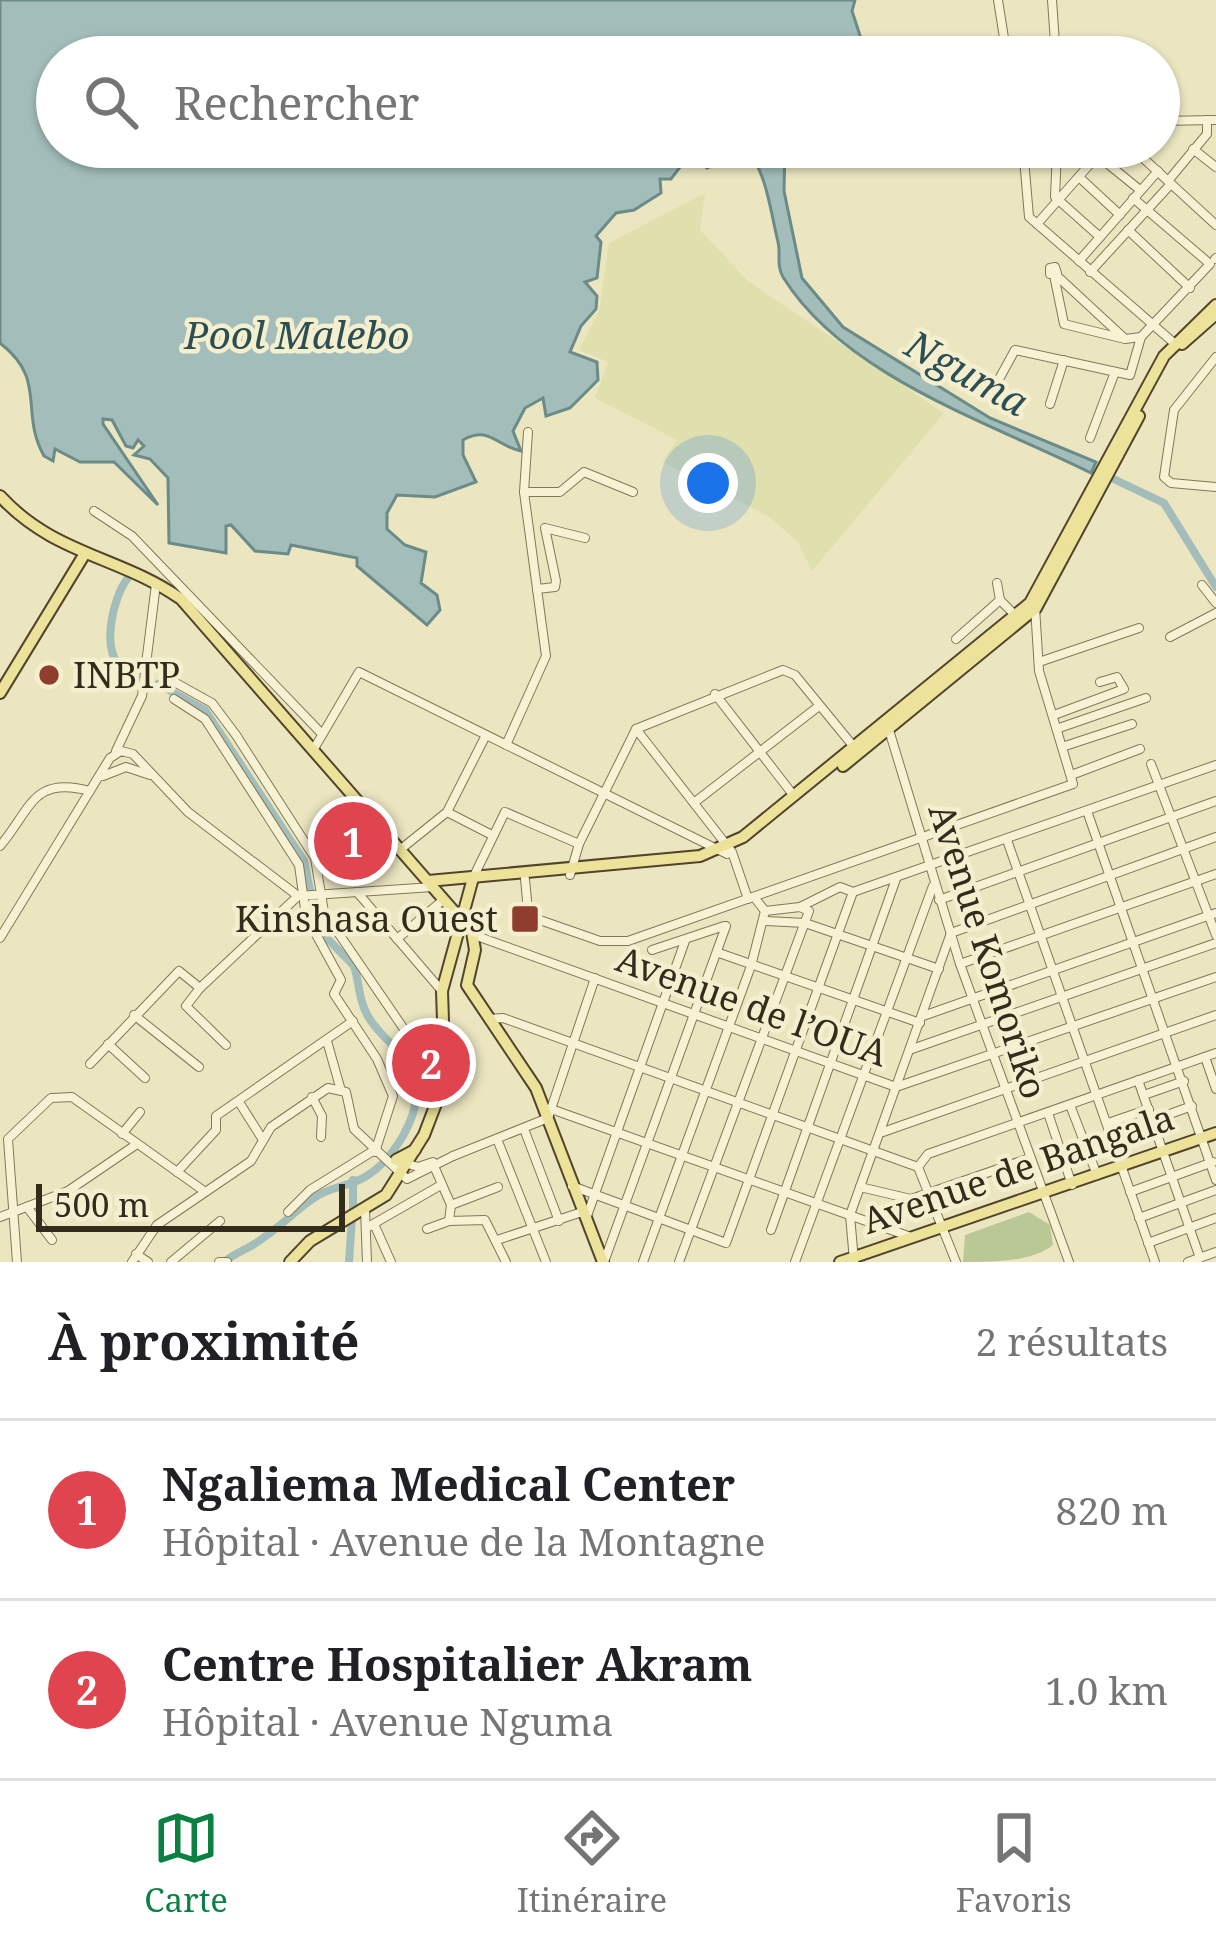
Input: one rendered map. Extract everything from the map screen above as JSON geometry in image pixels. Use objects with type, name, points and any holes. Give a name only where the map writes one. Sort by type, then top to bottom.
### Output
[{"type":"main road","points":[[472,880],[525,879],[727,851],[887,727],[1033,605],[1174,343],[1216,304]]},
{"type":"main road","points":[[1110,459],[1177,350],[1216,314]]},
{"type":"main road","points":[[0,496],[83,563],[110,566],[156,584],[193,611],[474,934],[466,980],[549,1114],[603,1262]]},
{"type":"main road","points":[[0,693],[83,563]]},
{"type":"main road","points":[[727,851],[887,727],[1033,605]]},
{"type":"main road","points":[[431,884],[569,872]]},
{"type":"main road","points":[[290,1262],[310,1240],[365,1209],[407,1174],[445,1080],[442,991],[472,880]]},
{"type":"main road","name":"Avenue de Bangala","points":[[849,1261],[1216,1133]]},
{"type":"main road","points":[[390,1191],[393,1160],[417,1148]]},
{"type":"street","points":[[998,0],[1004,36]]},
{"type":"street","points":[[1052,0],[1054,36]]},
{"type":"street","points":[[1180,123],[1211,125]]},
{"type":"street","points":[[1180,167],[1211,125]]},
{"type":"street","points":[[1193,149],[1216,167]]},
{"type":"street","points":[[1024,168],[1025,206],[1036,224],[1174,343]]},
{"type":"street","points":[[1057,168],[1054,191],[1059,200],[1100,237]]},
{"type":"street","points":[[1036,224],[1086,168]]},
{"type":"street","points":[[998,381],[1009,352],[1130,375],[1141,337],[1210,264],[1146,209],[1115,168]]},
{"type":"street","points":[[1155,168],[1216,225]]},
{"type":"street","points":[[1090,272],[1179,168]]},
{"type":"street","points":[[1055,273],[1100,237],[1158,171]]},
{"type":"street","points":[[1079,177],[1120,215]]},
{"type":"street","points":[[1127,230],[1190,287]]},
{"type":"street","points":[[1055,273],[1064,324],[1125,340],[1141,337]]},
{"type":"street","points":[[1055,273],[1125,340]]},
{"type":"street","points":[[1216,357],[1174,410],[1164,477],[1172,483],[1216,488]]},
{"type":"street","points":[[1050,404],[1064,360]]},
{"type":"street","points":[[1090,438],[1115,372]]},
{"type":"street","points":[[506,745],[546,656],[524,491],[528,432]]},
{"type":"street","points":[[524,491],[560,492],[584,472],[633,492]]},
{"type":"street","points":[[94,511],[132,536],[322,734]]},
{"type":"street","points":[[537,589],[555,587],[556,580],[545,528],[585,538]]},
{"type":"street","points":[[997,583],[1000,600],[1016,617]]},
{"type":"street","points":[[0,938],[124,737],[142,696],[156,584]]},
{"type":"street","points":[[1202,586],[1216,603]]},
{"type":"street","points":[[956,639],[1000,600]]},
{"type":"street","points":[[1033,605],[1038,662],[1075,777]]},
{"type":"street","points":[[1169,637],[1216,613]]},
{"type":"street","points":[[1038,662],[1139,628]]},
{"type":"street","points":[[569,872],[578,844],[636,729],[715,694],[779,670],[795,675],[855,748]]},
{"type":"street","points":[[315,747],[357,672],[727,851]]},
{"type":"street","points":[[1054,715],[1124,689],[1118,677],[1100,682]]},
{"type":"street","points":[[167,678],[212,703],[315,858],[306,916],[341,979],[334,994],[392,1096],[375,1152],[310,1190],[288,1212]]},
{"type":"street","points":[[715,694],[794,796]]},
{"type":"street","points":[[1059,728],[1147,698]]},
{"type":"street","points":[[174,699],[208,722],[299,865],[309,896]]},
{"type":"street","points":[[694,802],[819,706]]},
{"type":"street","points":[[1065,746],[1132,724]]},
{"type":"street","name":"Avenue Komoriko","points":[[887,727],[960,964],[1069,1262]]},
{"type":"street","points":[[636,729],[694,802],[766,916],[805,923],[939,969]]},
{"type":"street","points":[[401,849],[447,812],[486,735]]},
{"type":"street","points":[[124,737],[133,754],[200,823],[309,896],[408,1035]]},
{"type":"street","points":[[525,879],[530,915],[604,941],[634,940],[921,839],[1140,749]]},
{"type":"street","points":[[115,753],[133,754]]},
{"type":"street","points":[[910,1049],[983,1027],[1216,939],[1212,914],[1151,764]]},
{"type":"street","points":[[766,916],[804,909],[840,886],[853,892],[1216,765]]},
{"type":"street","points":[[0,846],[12,824],[49,788],[61,784],[92,788],[121,767],[134,767],[156,779]]},
{"type":"street","points":[[940,901],[1216,802]]},
{"type":"street","points":[[1087,811],[1214,1162],[1216,1180]]},
{"type":"street","points":[[447,812],[490,834]]},
{"type":"street","points":[[472,880],[490,834],[507,812],[578,844]]},
{"type":"street","points":[[849,1261],[850,1215],[951,933],[1216,837]]},
{"type":"street","points":[[1007,840],[1155,1262]]},
{"type":"street","points":[[960,964],[1216,874]]},
{"type":"street","points":[[771,1230],[896,878]]},
{"type":"street","points":[[226,1045],[186,1006],[200,988],[309,896],[431,884]]},
{"type":"street","points":[[795,1262],[934,885]]},
{"type":"street","points":[[357,892],[442,991]]},
{"type":"street","points":[[572,1186],[726,1243],[853,892]]},
{"type":"street","points":[[397,939],[443,900]]},
{"type":"street","points":[[679,1262],[805,923],[804,909]]},
{"type":"street","points":[[719,953],[885,1012],[921,1020],[1212,914]]},
{"type":"street","points":[[643,1262],[766,916]]},
{"type":"street","points":[[603,1262],[726,926],[652,950]]},
{"type":"street","name":"Avenue de l’OUA","points":[[474,934],[896,1088],[1216,977]]},
{"type":"street","points":[[496,1240],[584,1215],[685,940]]},
{"type":"street","points":[[90,1064],[179,970],[200,988]]},
{"type":"street","points":[[407,1174],[524,1129],[549,1114],[595,977]]},
{"type":"street","points":[[134,1015],[200,1066]]},
{"type":"street","points":[[881,1132],[1216,1016]]},
{"type":"street","points":[[490,1019],[503,1018],[918,1167],[933,1193],[956,1262]]},
{"type":"street","points":[[177,1172],[216,1130],[216,1116],[353,1022]]},
{"type":"street","points":[[327,1041],[340,1088],[349,1095],[354,1129],[375,1152],[393,1160],[407,1174]]},
{"type":"street","points":[[108,1044],[145,1078]]},
{"type":"street","points":[[918,1167],[925,1156],[1211,1055],[1216,1089]]},
{"type":"street","points":[[1138,1080],[1200,1258]]},
{"type":"street","points":[[1144,1095],[1184,1081]]},
{"type":"street","points":[[148,1262],[134,1258],[157,1225],[258,1155],[271,1127],[312,1097],[340,1088]]},
{"type":"street","points":[[17,1262],[5,1215],[8,1139],[51,1098],[72,1097],[204,1190]]},
{"type":"street","points":[[312,1097],[322,1116],[321,1137]]},
{"type":"street","points":[[238,1102],[264,1141]]},
{"type":"street","points":[[1070,1105],[1097,1177]]},
{"type":"street","points":[[1113,1137],[1192,1106]]},
{"type":"street","points":[[1108,1123],[1149,1108]]},
{"type":"street","points":[[122,1134],[140,1112]]},
{"type":"street","points":[[1048,1113],[1072,1185]]},
{"type":"street","points":[[549,1114],[616,1132],[911,1237]]},
{"type":"street","points":[[524,1129],[559,1221]]},
{"type":"street","points":[[497,1139],[546,1262]]},
{"type":"street","points":[[5,1215],[68,1191],[137,1144]]},
{"type":"street","points":[[407,1174],[453,1156]]},
{"type":"street","points":[[860,1187],[907,1199],[1030,1158]]},
{"type":"street","points":[[1130,1192],[1214,1162]]},
{"type":"street","points":[[434,1166],[451,1205],[449,1221]]},
{"type":"street","points":[[371,1226],[441,1185]]},
{"type":"street","points":[[451,1205],[498,1187]]},
{"type":"street","points":[[1139,1218],[1216,1190]]},
{"type":"street","points":[[27,1207],[52,1240]]},
{"type":"street","points":[[365,1209],[391,1262]]},
{"type":"street","points":[[1148,1243],[1216,1217]]},
{"type":"street","points":[[427,1229],[449,1221],[485,1220],[506,1262]]},
{"type":"street","points":[[171,1262],[220,1221]]},
{"type":"street","points":[[368,1262],[371,1226]]},
{"type":"street","points":[[1188,1262],[1216,1252]]},
{"type":"green space","points":[[705,193],[700,230],[748,281],[944,413],[812,571],[798,542],[768,516],[662,462],[677,440],[595,398],[608,362],[579,350],[599,311],[609,243]]},
{"type":"green space","points":[[1029,1212],[1050,1225],[1053,1245],[1023,1258],[963,1262],[965,1235]]},
{"type":"water","name":"Pool Malebo","points":[[0,0],[855,0],[852,11],[860,36],[36,36],[36,168],[679,168],[671,179],[660,179],[661,193],[634,210],[616,213],[596,236],[601,242],[597,278],[585,282],[597,296],[596,309],[581,326],[570,352],[597,362],[598,380],[570,408],[546,416],[543,398],[525,408],[513,431],[521,451],[486,436],[463,440],[463,455],[476,482],[435,497],[397,495],[387,513],[387,529],[405,545],[426,552],[421,583],[437,595],[440,610],[427,625],[357,566],[357,558],[291,545],[288,554],[255,551],[231,525],[226,526],[226,553],[169,543],[168,478],[150,459],[134,455],[144,446],[138,440],[133,448],[126,446],[112,420],[103,419],[158,505],[114,462],[80,462],[55,449],[53,461],[44,456],[33,425],[24,370],[0,343]]},
{"type":"water","points":[[785,168],[784,191],[802,278],[843,327],[990,418],[1096,462],[1091,473],[922,393],[843,342],[810,312],[781,273],[779,246],[759,169]]},
{"type":"waterway","name":"Nguma","points":[[1103,474],[1164,503],[1216,587]]},
{"type":"waterway","points":[[119,665],[111,646],[111,622],[127,579]]},
{"type":"waterway","points":[[158,684],[205,710],[304,861],[318,929],[354,966],[365,1011],[407,1062],[415,1084],[409,1123],[395,1149],[375,1170],[320,1194],[224,1262]]},
{"type":"waterway","points":[[353,1180],[353,1210]]},
{"type":"waterway","points":[[349,1262],[352,1218]]},
{"type":"place","name":"INBTP","points":[[49,675]]},
{"type":"place","name":"Ngaliema Medical Center","points":[[353,841]]},
{"type":"place","name":"Kinshasa Ouest","points":[[525,919]]},
{"type":"place","name":"Centre Hospitalier Akram","points":[[431,1063]]}]
